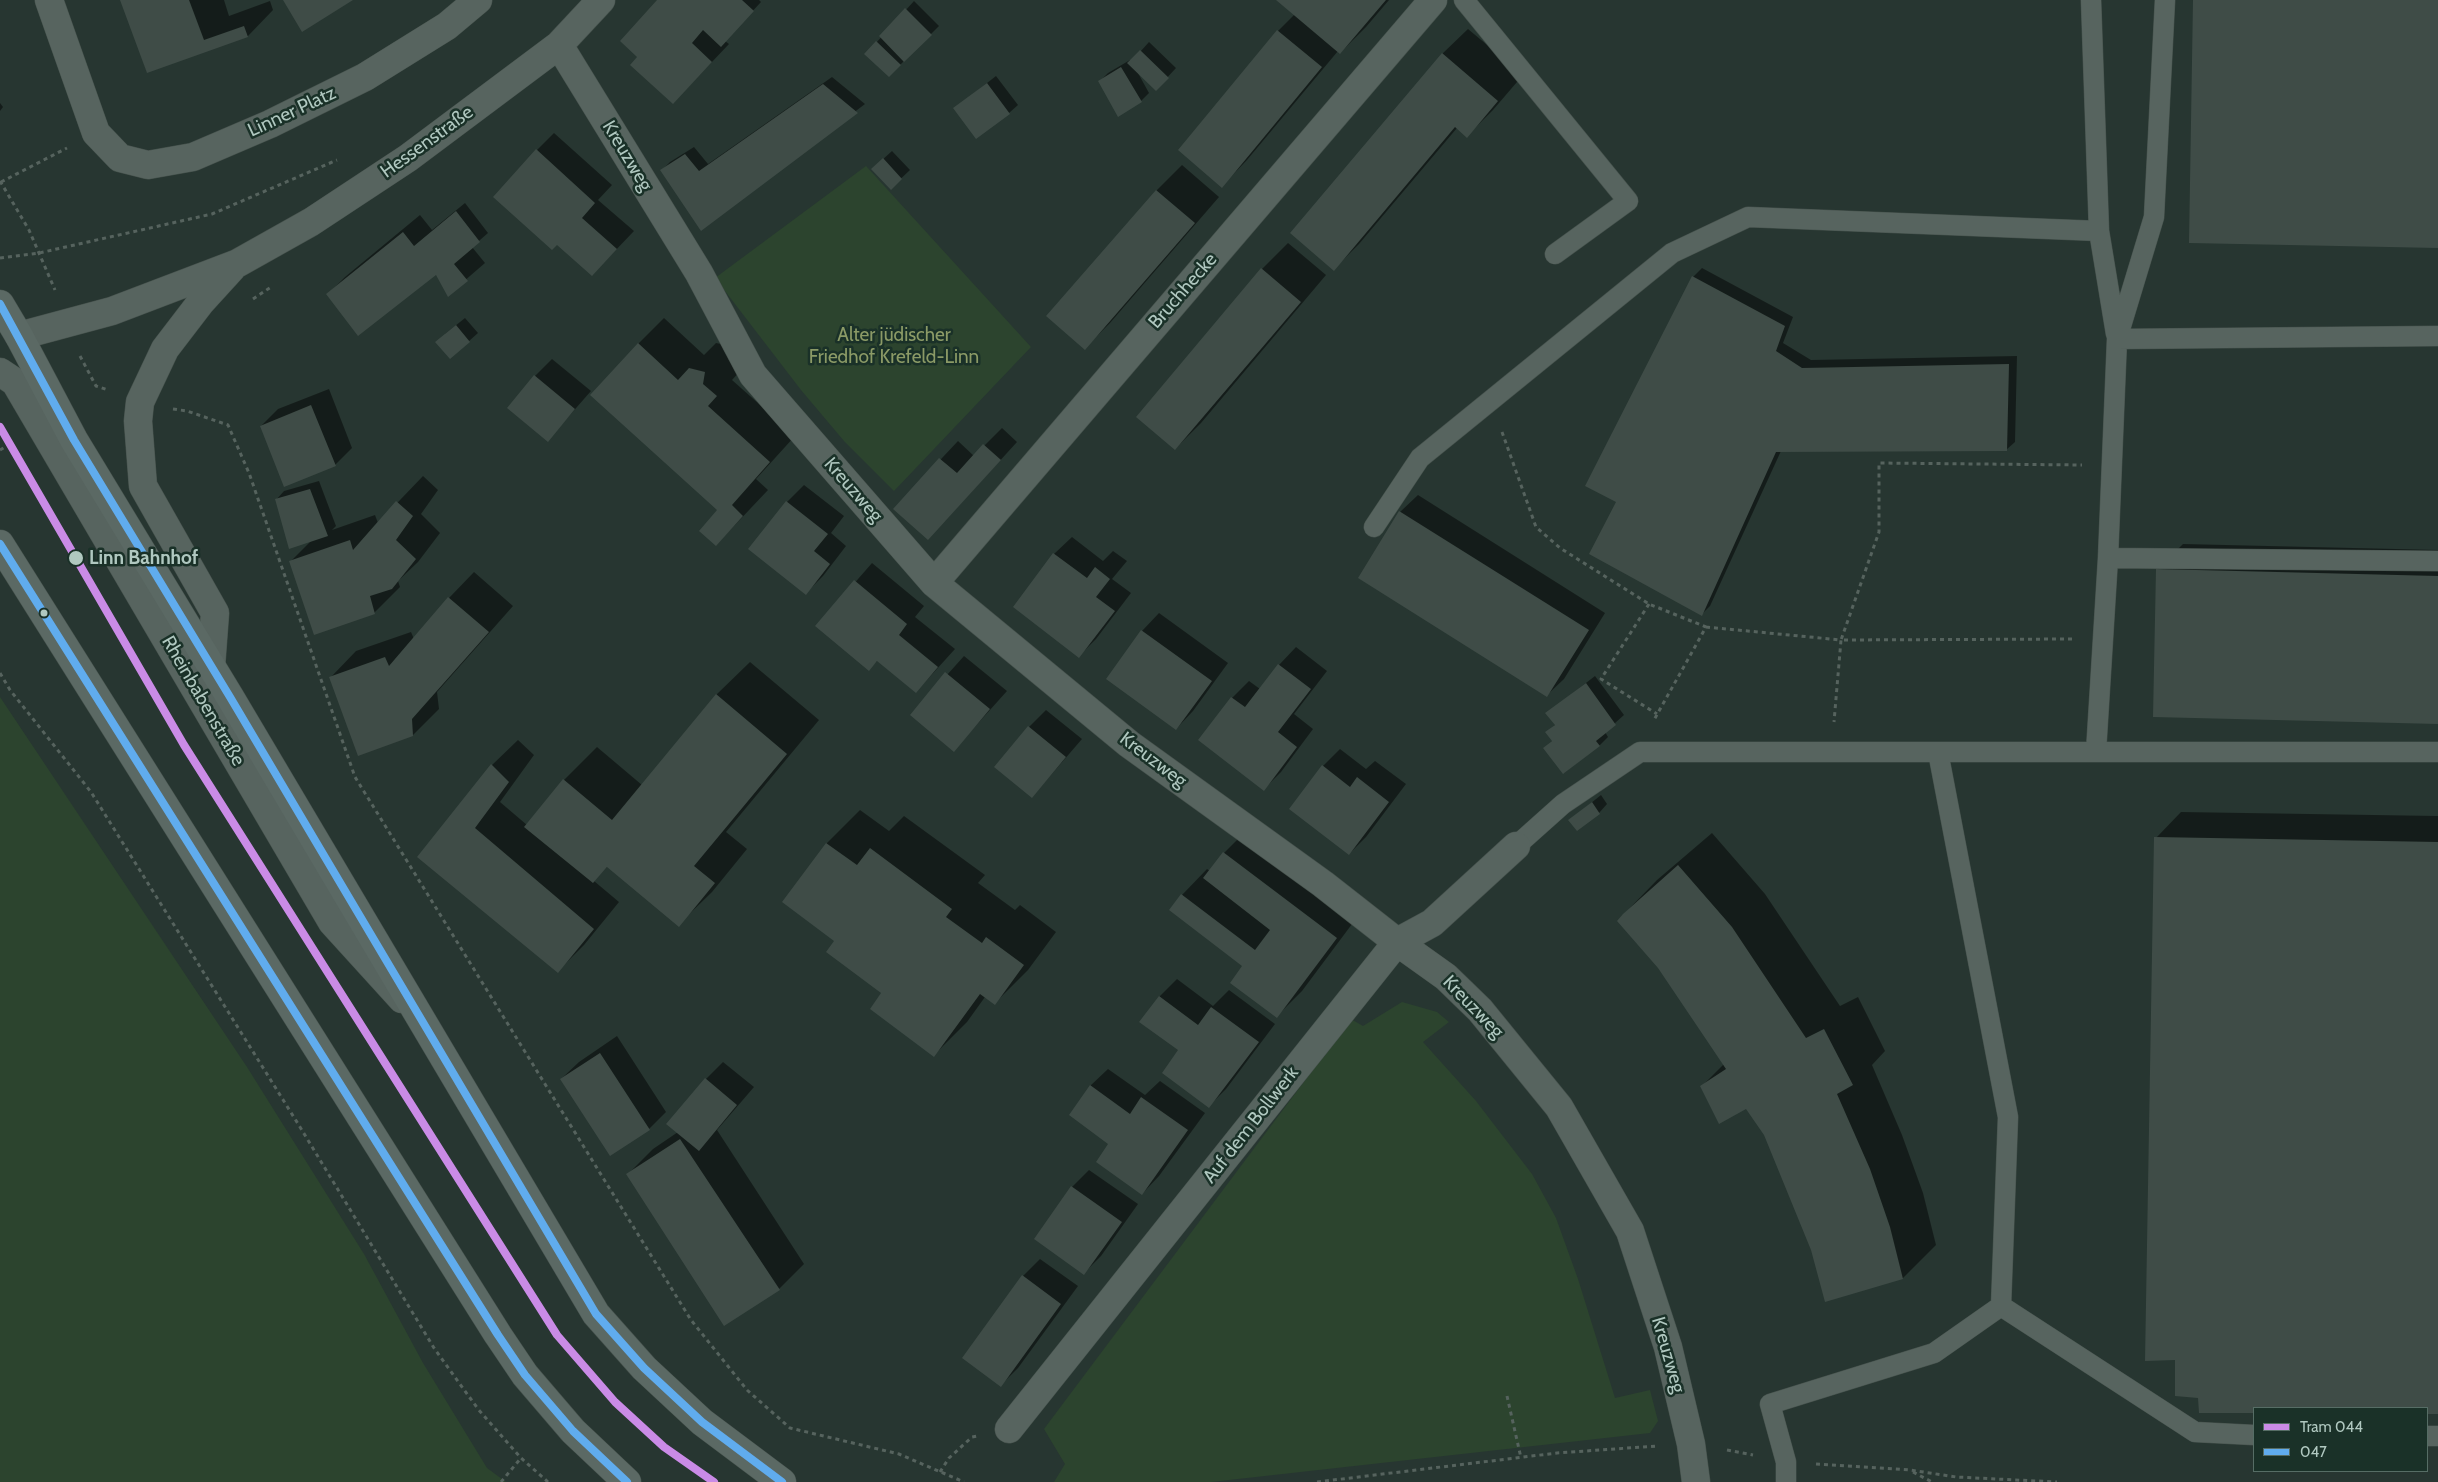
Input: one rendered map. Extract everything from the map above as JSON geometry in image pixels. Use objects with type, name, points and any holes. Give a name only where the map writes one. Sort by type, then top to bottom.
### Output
[{"type":"main road","name":"Rheinbabenstraße","points":[[0,304],[10,337],[211,667],[596,1314],[644,1368],[702,1422],[782,1482]]},
{"type":"main road","points":[[0,544],[498,1335],[525,1374],[573,1431],[628,1482]]},
{"type":"street","points":[[49,0],[96,133]]},
{"type":"street","name":"Linner Platz","points":[[96,133],[120,158],[148,165],[193,157],[270,124],[366,77],[447,26],[478,0]]},
{"type":"street","name":"Hessenstraße","points":[[10,337],[69,323],[112,310],[238,263],[311,222],[408,158],[559,45],[601,0]]},
{"type":"street","name":"Bruchhecke","points":[[934,583],[1433,0]]},
{"type":"street","name":"Kreuzweg","points":[[559,45],[699,273],[753,375],[934,583],[1129,744],[1323,884],[1397,942],[1446,977],[1480,1010],[1559,1107],[1630,1231],[1668,1348],[1691,1444],[1696,1482]]},
{"type":"street","name":"Hessenstraße","points":[[211,667],[215,613],[143,486],[138,421],[140,402],[165,349],[201,302],[238,263]]},
{"type":"street","name":"Rheinbabenstraße","points":[[0,372],[15,382],[332,922],[422,1020]]},
{"type":"street","name":"Auf dem Bollwerk","points":[[1010,1429],[1397,942],[1432,923],[1516,846]]},
{"type":"lane","points":[[1464,0],[1628,201],[1555,254]]},
{"type":"lane","points":[[2091,0],[2099,231],[2117,339],[2108,558],[2096,752]]},
{"type":"lane","points":[[2117,339],[2154,217],[2165,0]]},
{"type":"lane","points":[[1374,527],[1420,458],[1672,253],[1748,217],[2099,231]]},
{"type":"lane","points":[[2117,339],[2438,336]]},
{"type":"lane","points":[[2108,558],[2438,561]]},
{"type":"lane","points":[[1516,846],[1563,804],[1640,752],[2438,752]]},
{"type":"lane","points":[[1938,752],[2008,1116],[2000,1306]]},
{"type":"lane","points":[[2000,1306],[2195,1432],[2253,1435]]},
{"type":"lane","points":[[1786,1482],[1786,1462],[1770,1404],[1934,1353],[2000,1306]]},
{"type":"path","points":[[69,323],[29,230],[0,182],[96,133]]},
{"type":"path","points":[[0,258],[39,253],[212,214],[343,157]]},
{"type":"path","points":[[96,386],[140,402],[187,411],[228,426],[248,472],[355,777],[691,1320],[747,1390],[790,1428],[899,1454],[964,1482]]},
{"type":"path","points":[[1491,401],[1536,527],[1560,548],[1649,604],[1706,627],[1841,640],[2103,638]]},
{"type":"path","points":[[1832,752],[1841,640],[1878,532],[1879,463],[2112,466]]},
{"type":"path","points":[[1649,604],[1601,679],[1657,714]]},
{"type":"path","points":[[1640,752],[1657,714],[1706,627]]},
{"type":"path","points":[[0,673],[10,690],[91,792],[295,1119],[434,1348],[478,1409],[520,1458],[548,1482]]},
{"type":"path","points":[[1507,1396],[1521,1458]]},
{"type":"path","points":[[940,1472],[949,1458],[972,1437],[1010,1429]]},
{"type":"path","points":[[1317,1482],[1521,1458],[1691,1444],[1786,1462],[1910,1470],[1956,1477],[2057,1482]]},
{"type":"path","points":[[501,1482],[520,1458]]},
{"type":"path","points":[[1910,1470],[1932,1482]]},
{"type":"green space","name":"Alter jüdischer Friedhof Krefeld-Linn","points":[[866,166],[1031,347],[894,491],[844,441],[801,390],[715,278]]},
{"type":"green space","points":[[0,697],[247,1067],[364,1254],[423,1363],[487,1468],[506,1482],[0,1482]]},
{"type":"green space","points":[[1402,1002],[1437,1012],[1449,1022],[1423,1042],[1476,1101],[1532,1174],[1556,1218],[1578,1279],[1615,1398],[1650,1390],[1658,1421],[1650,1433],[1211,1482],[1054,1482],[1065,1464],[1044,1429],[1351,1019],[1363,1026]]},
{"type":"building","points":[[120,0],[189,0],[204,40],[244,26],[248,37],[147,73]]},
{"type":"building","points":[[283,0],[353,0],[302,32]]},
{"type":"building","points":[[657,0],[742,0],[754,11],[721,47],[703,30],[692,43],[712,62],[673,104],[630,65],[637,57],[620,41]]},
{"type":"building","points":[[1276,0],[1386,0],[1340,54]]},
{"type":"building","points":[[2193,0],[2438,0],[2438,248],[2189,243]]},
{"type":"building","points":[[905,8],[932,35],[904,62],[879,36]]},
{"type":"building","points":[[1277,30],[1322,67],[1222,188],[1178,150]]},
{"type":"building","points":[[876,41],[901,65],[889,77],[864,54]]},
{"type":"building","points":[[1140,50],[1169,78],[1156,91],[1127,63]]},
{"type":"building","points":[[1442,53],[1498,101],[1467,138],[1455,127],[1334,271],[1290,233]]},
{"type":"building","points":[[1121,67],[1142,102],[1118,117],[1098,81]]},
{"type":"building","points":[[987,83],[1010,114],[976,139],[953,108]]},
{"type":"building","points":[[823,84],[858,113],[701,231],[660,170],[685,154],[699,171]]},
{"type":"building","points":[[536,149],[595,203],[582,218],[617,249],[592,276],[557,245],[552,250],[493,197]]},
{"type":"building","points":[[883,158],[902,179],[891,190],[871,169]]},
{"type":"building","points":[[1156,190],[1195,223],[1085,350],[1046,316]]},
{"type":"building","points":[[456,211],[480,242],[454,264],[468,281],[448,297],[436,275],[358,336],[326,294],[403,232],[414,246]]},
{"type":"building","points":[[1261,268],[1301,302],[1175,450],[1136,417]]},
{"type":"building","points":[[1692,276],[1785,326],[1776,351],[1802,368],[2009,364],[2007,451],[1776,452],[1702,616],[1589,554],[1616,502],[1585,486]]},
{"type":"building","points":[[456,325],[470,342],[450,359],[435,342]]},
{"type":"building","points":[[638,343],[678,380],[689,368],[705,372],[703,384],[717,396],[708,406],[770,462],[732,505],[743,516],[716,546],[699,531],[717,510],[590,395]]},
{"type":"building","points":[[534,375],[575,409],[548,442],[507,408]]},
{"type":"building","points":[[311,405],[336,466],[284,487],[260,426]]},
{"type":"building","points":[[983,444],[1001,460],[928,540],[893,509],[939,458],[957,473]]},
{"type":"building","points":[[310,489],[328,536],[289,549],[275,499]]},
{"type":"building","points":[[396,501],[413,516],[396,540],[416,559],[392,589],[370,596],[375,614],[314,635],[289,561],[350,540],[353,550]]},
{"type":"building","points":[[786,501],[828,534],[814,551],[830,564],[806,595],[748,549]]},
{"type":"building","points":[[1399,511],[1589,630],[1547,697],[1358,578]]},
{"type":"building","points":[[1053,553],[1087,578],[1095,567],[1110,579],[1096,597],[1115,611],[1079,658],[1013,607]]},
{"type":"building","points":[[2156,569],[2438,576],[2438,724],[2153,717]]},
{"type":"building","points":[[854,580],[907,624],[899,635],[938,667],[916,693],[877,661],[869,671],[815,626]]},
{"type":"building","points":[[448,597],[489,632],[412,719],[413,736],[358,756],[329,677],[385,657],[389,666]]},
{"type":"building","points":[[1141,630],[1212,681],[1176,730],[1106,679]]},
{"type":"building","points":[[1278,664],[1311,689],[1278,732],[1297,747],[1264,791],[1198,740],[1231,697],[1245,707]]},
{"type":"building","points":[[945,672],[990,709],[954,752],[910,715]]},
{"type":"building","points":[[1586,683],[1616,725],[1596,741],[1600,746],[1563,774],[1543,748],[1552,741],[1545,732],[1555,725],[1545,713]]},
{"type":"building","points":[[716,694],[787,754],[694,866],[715,883],[679,927],[607,867],[593,883],[524,827],[563,779],[612,820]]},
{"type":"building","points":[[1028,726],[1066,757],[1032,798],[994,767]]},
{"type":"building","points":[[491,764],[509,782],[475,828],[594,929],[558,973],[417,857]]},
{"type":"building","points":[[1322,765],[1350,787],[1357,777],[1389,802],[1349,855],[1289,809]]},
{"type":"building","points":[[1592,802],[1600,814],[1577,831],[1568,820]]},
{"type":"building","points":[[2154,837],[2438,842],[2438,1414],[2428,1414],[2428,1407],[2253,1407],[2253,1413],[2199,1413],[2198,1398],[2175,1396],[2175,1360],[2145,1361]]},
{"type":"building","points":[[826,843],[857,865],[870,848],[952,909],[946,917],[982,943],[986,937],[1024,965],[995,1005],[980,994],[934,1057],[870,1009],[881,993],[826,952],[834,941],[782,902]]},
{"type":"building","points":[[1223,852],[1337,938],[1277,1018],[1230,983],[1242,966],[1169,910],[1181,894],[1255,950],[1270,930],[1203,878]]},
{"type":"building","points":[[1678,865],[1732,927],[1806,1038],[1824,1029],[1853,1085],[1837,1094],[1870,1169],[1890,1227],[1903,1279],[1825,1302],[1811,1250],[1764,1135],[1746,1109],[1719,1124],[1700,1086],[1726,1069],[1658,968],[1617,921]]},
{"type":"building","points":[[1159,996],[1198,1025],[1211,1007],[1259,1042],[1209,1108],[1162,1073],[1178,1050],[1139,1022]]},
{"type":"building","points":[[600,1053],[650,1130],[610,1156],[560,1079]]},
{"type":"building","points":[[705,1078],[737,1105],[699,1151],[666,1124]]},
{"type":"building","points":[[1090,1085],[1130,1114],[1141,1097],[1188,1130],[1142,1195],[1096,1162],[1108,1144],[1069,1115]]},
{"type":"building","points":[[680,1139],[780,1290],[724,1326],[626,1174]]},
{"type":"building","points":[[1071,1186],[1122,1222],[1084,1275],[1034,1239]]},
{"type":"building","points":[[1022,1275],[1061,1304],[1001,1387],[962,1358]]},
{"type":"tram line","name":"044","points":[[0,427],[184,745],[557,1335],[615,1402],[664,1447],[714,1482]]},
{"type":"transit line","name":"047","points":[[0,304],[74,440],[230,697],[596,1314],[644,1368],[702,1422],[782,1482]]},
{"type":"transit line","name":"047","points":[[0,544],[498,1335],[525,1375],[573,1431],[627,1482]]},
{"type":"place","name":"Linn Bahnhof","points":[[76,558]]}]
